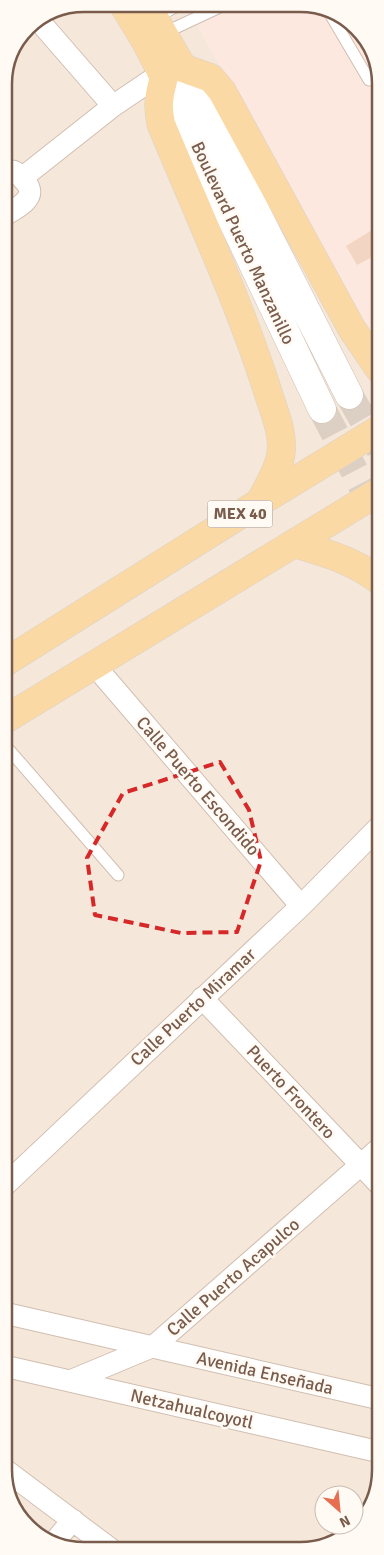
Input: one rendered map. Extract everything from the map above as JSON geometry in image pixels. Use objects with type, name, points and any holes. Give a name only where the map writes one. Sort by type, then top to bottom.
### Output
[{"type":"main road","points":[[145,21],[170,73]]},
{"type":"main road","points":[[170,73],[211,78],[222,91],[352,329],[372,358]]},
{"type":"main road","points":[[170,73],[158,98],[161,124],[252,346],[274,411],[281,440],[278,467],[260,502]]},
{"type":"main road","name":"MEX 40","points":[[13,658],[372,434]]},
{"type":"main road","name":"MEX 40","points":[[13,715],[372,497]]},
{"type":"main road","points":[[296,544],[336,555],[372,574]]},
{"type":"street","points":[[43,26],[113,106]]},
{"type":"street","points":[[13,210],[29,197],[29,188],[13,175],[113,106],[170,73]]},
{"type":"street","name":"Boulevard Puerto Manzanillo","points":[[170,73],[349,395]]},
{"type":"street","name":"Boulevard Puerto Manzanillo","points":[[170,73],[322,410]]},
{"type":"street","name":"Calle Puerto Escondido","points":[[95,666],[301,906]]},
{"type":"street","name":"Calle Puerto Miramar","points":[[12,1178],[301,906],[371,835]]},
{"type":"street","name":"Puerto Frontero","points":[[202,998],[371,1176]]},
{"type":"street","name":"Calle Puerto Acapulco","points":[[70,1381],[154,1346],[371,1156]]},
{"type":"street","name":"Avenida Enseñada","points":[[12,1315],[154,1346],[371,1398]]},
{"type":"street","name":"Netzahualcoyotl","points":[[12,1368],[371,1450]]},
{"type":"street","points":[[12,1475],[101,1542]]},
{"type":"street","points":[[58,1537],[72,1520]]},
{"type":"lane","points":[[145,21],[164,12]]},
{"type":"lane","points":[[145,21],[189,12]]},
{"type":"lane","points":[[335,21],[370,80],[371,79]]},
{"type":"lane","points":[[13,754],[118,875]]},
{"type":"highlighted area","points":[[220,762],[249,810],[261,861],[237,932],[181,933],[95,915],[87,858],[123,793]]},
{"type":"shaded area","points":[[84,12],[205,12],[372,338],[371,1475],[369,1489],[364,1502],[364,1485],[314,1485],[314,1535],[331,1535],[309,1542],[70,1541],[61,1539],[44,1530],[34,1521],[20,1502],[13,1480],[13,80],[15,66],[20,53],[27,41],[37,30],[61,16]]},
{"type":"shaded area","points":[[205,12],[300,12],[314,14],[336,22],[343,27],[357,41],[364,53],[368,61],[372,84],[372,339],[198,27],[206,14]]},
{"type":"building","points":[[372,230],[372,257],[357,265],[346,246]]},
{"type":"tunnel","points":[[349,395],[372,435]]},
{"type":"tunnel","points":[[322,409],[372,504]]}]
